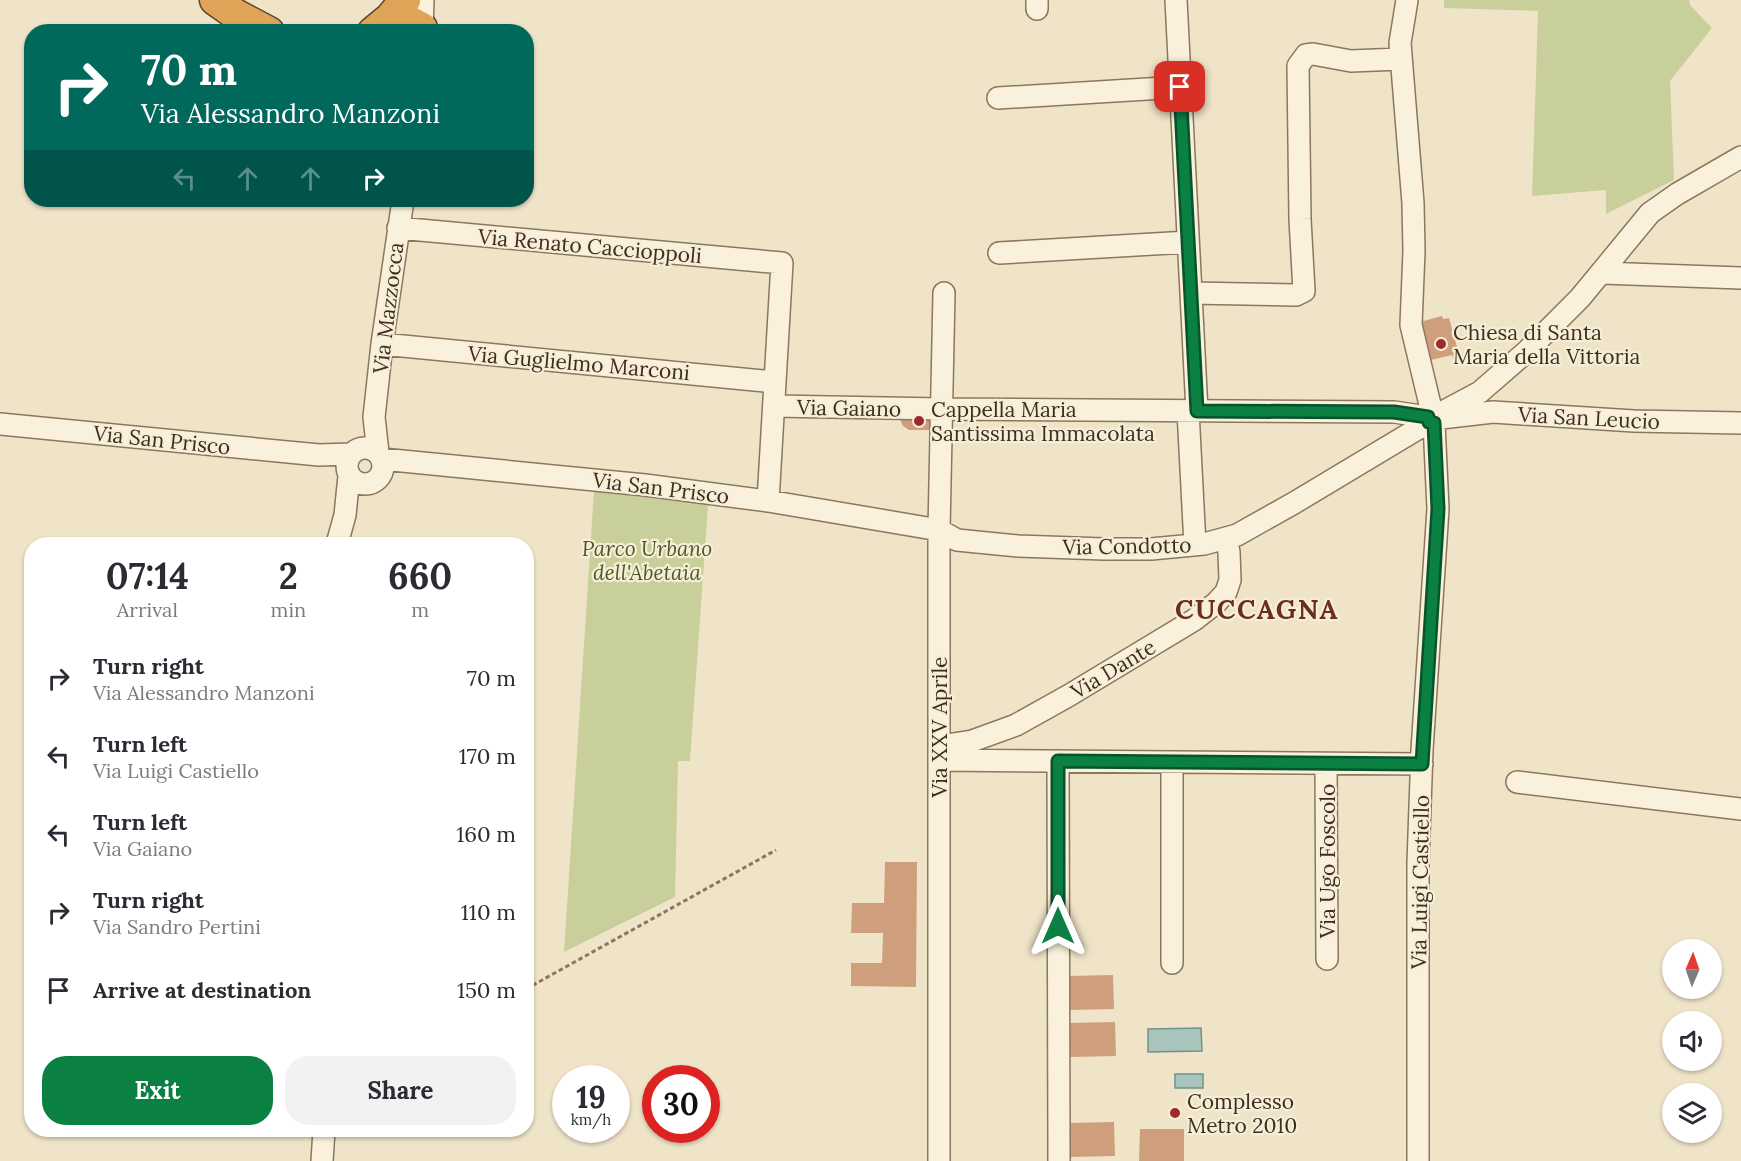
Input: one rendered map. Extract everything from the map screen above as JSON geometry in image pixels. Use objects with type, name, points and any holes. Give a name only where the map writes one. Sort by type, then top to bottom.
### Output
[{"type":"highway","points":[[215,0],[255,24]]},
{"type":"highway","points":[[250,0],[265,24]]},
{"type":"street","points":[[1176,0],[1191,293],[1195,545]]},
{"type":"street","name":"Via Luigi Castiello","points":[[1407,0],[1400,43],[1400,59],[1413,203],[1411,325],[1433,418],[1438,509],[1418,863],[1418,1161]]},
{"type":"street","points":[[1191,293],[1296,295],[1304,291],[1300,219],[1298,66],[1306,55],[1313,54],[1351,61],[1400,59]]},
{"type":"street","points":[[998,98],[1180,87]]},
{"type":"street","name":"Via Condotto","points":[[939,530],[957,540],[1018,546],[1104,549],[1151,549],[1195,545],[1237,535],[1480,392],[1526,352],[1580,298],[1650,213],[1677,194],[1741,157]]},
{"type":"street","name":"Via Mazzocca","points":[[345,515],[371,484],[379,478],[384,464],[361,460],[374,417],[402,207]]},
{"type":"street","name":"Via Renato Caccioppoli","points":[[398,228],[782,263],[775,382]]},
{"type":"street","points":[[999,253],[1188,242]]},
{"type":"street","points":[[1602,273],[1741,278]]},
{"type":"street","name":"Via XXV Aprile","points":[[939,1161],[939,530],[944,293]]},
{"type":"street","name":"Via Guglielmo Marconi","points":[[382,344],[775,382]]},
{"type":"street","points":[[768,501],[775,382]]},
{"type":"street","name":"Via Gaiano","points":[[774,406],[1394,412],[1433,418]]},
{"type":"street","name":"Via San Leucio","points":[[1433,418],[1492,412],[1634,421],[1741,423]]},
{"type":"street","name":"Via San Prisco","points":[[3,424],[361,460],[645,485],[768,501],[939,530]]},
{"type":"street","points":[[339,537],[361,460]]},
{"type":"street","name":"Via Dante","points":[[940,753],[1016,725],[1194,620],[1226,592],[1230,580],[1226,538]]},
{"type":"street","points":[[940,753],[1058,761],[1422,764]]},
{"type":"street","points":[[1058,761],[1059,1161]]},
{"type":"street","points":[[1172,762],[1172,963]]},
{"type":"street","name":"Via Ugo Foscolo","points":[[1326,764],[1327,959]]},
{"type":"street","points":[[1517,782],[1741,809]]},
{"type":"street","points":[[322,1161],[324,1137]]},
{"type":"path","points":[[534,985],[776,850]]},
{"type":"green space","points":[[1444,0],[1689,0],[1690,5],[1712,28],[1670,81],[1674,180],[1606,214],[1606,190],[1532,196],[1538,11],[1444,8]]},
{"type":"green space","name":"Parco Urbano dell'Abetaia","points":[[594,491],[708,505],[690,761],[678,761],[675,897],[564,952]]},
{"type":"water","points":[[1201,1028],[1202,1051],[1148,1052],[1148,1029]]},
{"type":"water","points":[[1175,1074],[1203,1074],[1203,1088],[1175,1088]]},
{"type":"building","name":"Chiesa di Santa Maria della Vittoria","points":[[1442,316],[1443,319],[1449,318],[1460,358],[1453,359],[1452,355],[1430,359],[1420,322]]},
{"type":"building","name":"Cappella Maria Santissima Immacolata","points":[[936,411],[936,430],[909,430],[901,422],[901,418]]},
{"type":"building","points":[[885,862],[917,862],[916,987],[851,986],[851,963],[882,963],[883,933],[851,933],[852,903],[884,903]]},
{"type":"building","points":[[1113,975],[1114,1009],[1068,1010],[1067,976]]},
{"type":"building","points":[[1115,1022],[1116,1056],[1070,1057],[1069,1023]]},
{"type":"building","points":[[1114,1122],[1115,1156],[1069,1157],[1068,1123]]},
{"type":"building","points":[[1140,1129],[1184,1129],[1184,1161],[1139,1161]]},
{"type":"place","name":"Chiesa di Santa Maria della Vittoria","points":[[1441,344]]},
{"type":"place","name":"Cappella Maria Santissima Immacolata","points":[[919,421]]},
{"type":"place","name":"Complesso Metro 2010","points":[[1175,1113]]},
{"type":"district","name":"CUCCAGNA","points":[[1257,609]]},
{"type":"route","points":[[1058,926],[1058,761],[1422,764],[1438,509],[1434,423],[1430,423],[1428,417],[1394,412],[1197,411],[1180,87]]}]
